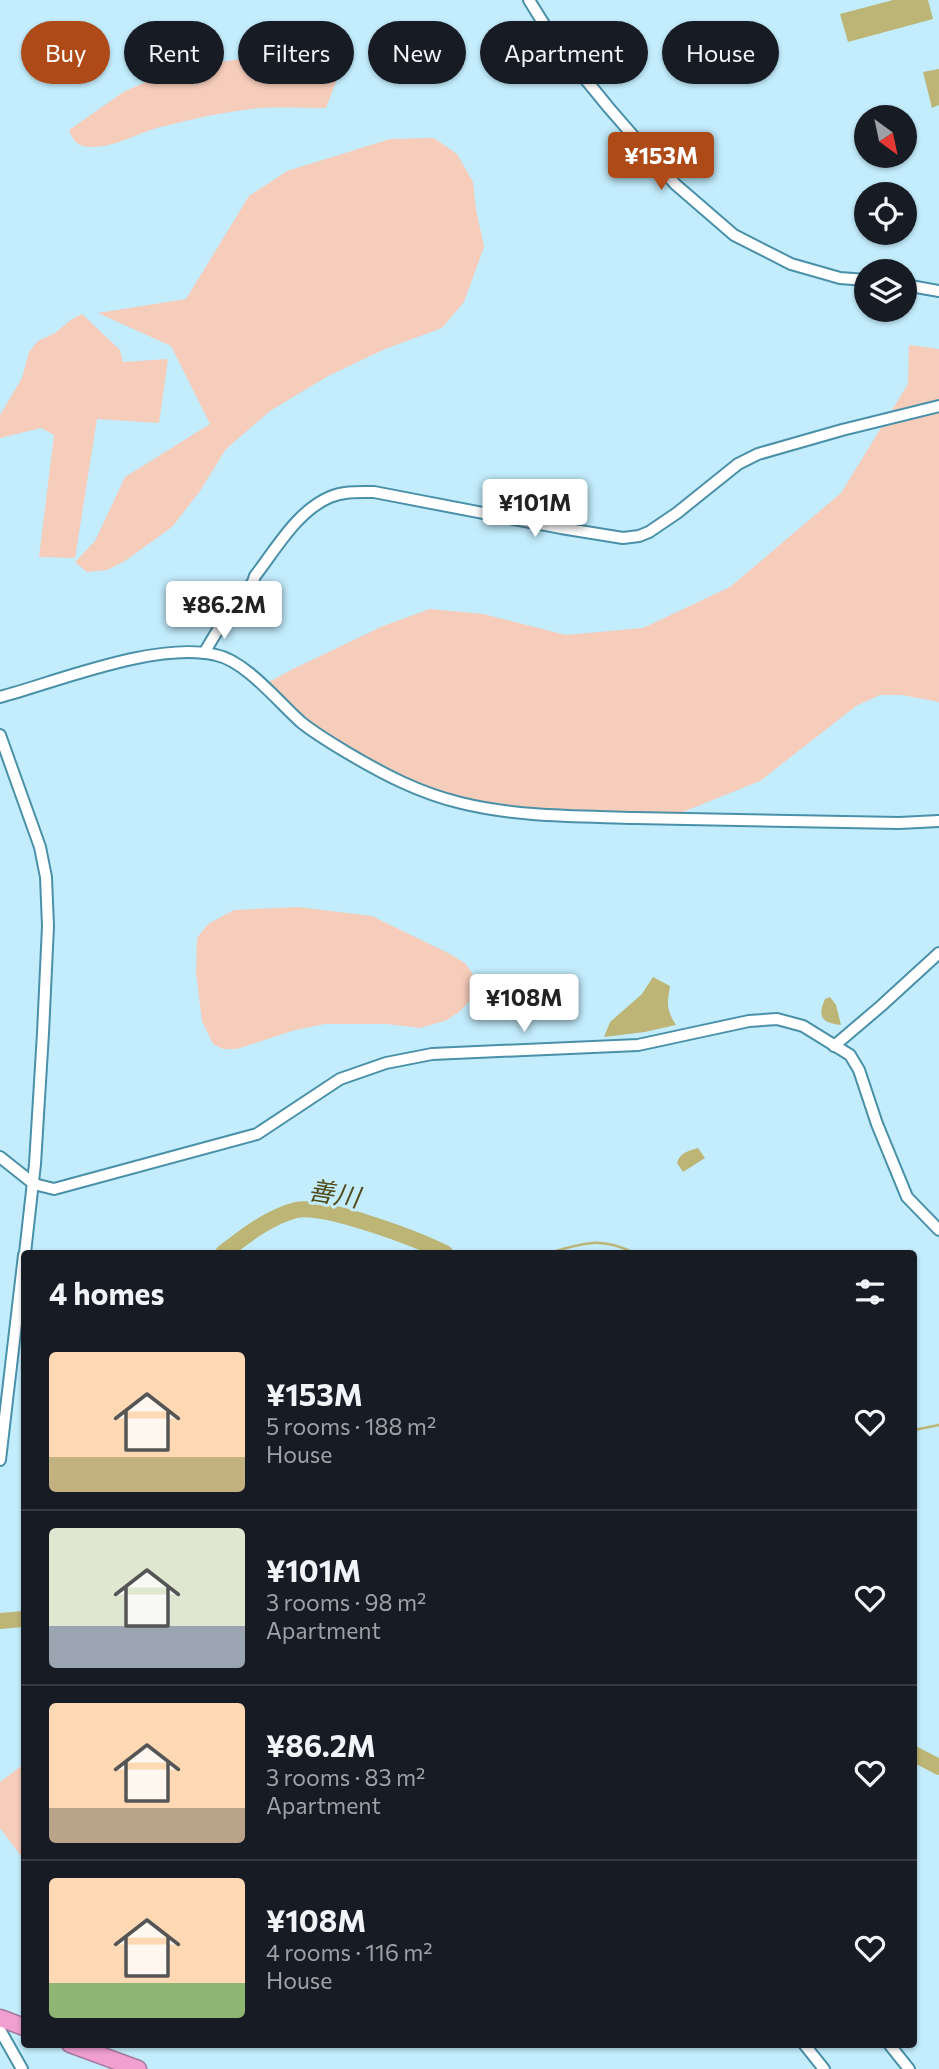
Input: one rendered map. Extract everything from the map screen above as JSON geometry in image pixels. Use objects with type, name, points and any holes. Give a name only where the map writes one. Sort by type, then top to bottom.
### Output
[{"type":"highway","points":[[0,2018],[21,2026]]},
{"type":"highway","points":[[82,2048],[138,2069]]},
{"type":"street","points":[[529,0],[555,42],[675,184],[734,235],[790,264],[840,278],[854,279]]},
{"type":"street","points":[[917,287],[939,291]]},
{"type":"street","points":[[204,653],[255,576],[297,522],[330,497],[353,491],[374,492],[561,528],[623,538],[639,536],[677,513],[738,464],[758,454],[939,406]]},
{"type":"street","points":[[0,697],[88,670],[148,656],[204,653],[221,656],[235,663],[318,736],[383,775],[414,789],[459,803],[502,812],[568,816],[899,823],[939,821]]},
{"type":"street","points":[[0,735],[40,847],[46,877],[47,953],[34,1184],[26,1250]]},
{"type":"street","points":[[834,1046],[939,953]]},
{"type":"street","points":[[0,1157],[34,1184],[54,1189],[257,1133],[340,1079],[386,1063],[432,1054],[638,1045],[749,1021],[777,1019],[803,1026],[850,1055],[859,1070],[877,1124],[908,1197],[939,1230]]},
{"type":"street","points":[[0,1460],[21,1289]]},
{"type":"street","points":[[0,1362],[13,1358]]},
{"type":"street","points":[[0,2030],[22,2069]]},
{"type":"street","points":[[807,2048],[824,2069]]},
{"type":"street","points":[[892,2048],[909,2069]]},
{"type":"shaded area","points":[[893,0],[928,0],[933,19],[848,42],[840,14]]},
{"type":"shaded area","points":[[238,60],[238,84],[335,84],[326,108],[261,108],[225,113],[156,128],[120,142],[101,146],[80,145],[69,130],[125,91],[141,84],[224,84],[224,61]]},
{"type":"shaded area","points":[[939,69],[939,105],[932,108],[923,72]]},
{"type":"shaded area","points":[[434,138],[457,154],[473,182],[484,247],[464,302],[442,328],[385,349],[328,376],[270,411],[226,449],[200,491],[172,527],[125,561],[107,570],[87,572],[75,562],[95,541],[125,477],[210,424],[171,346],[98,313],[186,299],[249,196],[287,171],[390,139]]},
{"type":"shaded area","points":[[82,314],[120,350],[123,362],[168,359],[159,423],[97,419],[75,558],[39,557],[54,435],[41,428],[0,438],[0,415],[22,378],[29,352],[38,341]]},
{"type":"shaded area","points":[[909,345],[939,349],[939,702],[902,695],[880,695],[856,706],[760,781],[678,814],[601,823],[475,809],[379,778],[312,733],[265,684],[383,626],[430,609],[483,614],[566,635],[643,628],[730,587],[841,493],[908,384]]},
{"type":"shaded area","points":[[298,907],[372,916],[448,953],[465,963],[472,973],[474,987],[469,1002],[447,1020],[420,1028],[387,1024],[325,1024],[295,1030],[237,1049],[223,1049],[213,1044],[202,1021],[196,973],[197,938],[208,924],[234,910]]},
{"type":"shaded area","points":[[653,977],[670,986],[668,1006],[676,1025],[604,1037],[610,1022],[642,994]]},
{"type":"shaded area","points":[[830,997],[836,1005],[841,1025],[829,1023],[823,1018],[821,1010],[825,999]]},
{"type":"shaded area","points":[[698,1148],[705,1158],[683,1172],[677,1163],[678,1159],[685,1152]]},
{"type":"shaded area","points":[[21,1766],[21,1856],[0,1828],[0,1782]]},
{"type":"waterway","name":"善川","points":[[227,1250],[276,1217],[296,1210],[328,1212],[349,1217],[438,1250]]},
{"type":"waterway","points":[[558,1250],[592,1243],[611,1244],[627,1250]]},
{"type":"waterway","points":[[917,1429],[939,1425]]},
{"type":"waterway","name":"善川","points":[[0,1621],[21,1619]]},
{"type":"waterway","name":"善川","points":[[917,1756],[939,1767]]}]
